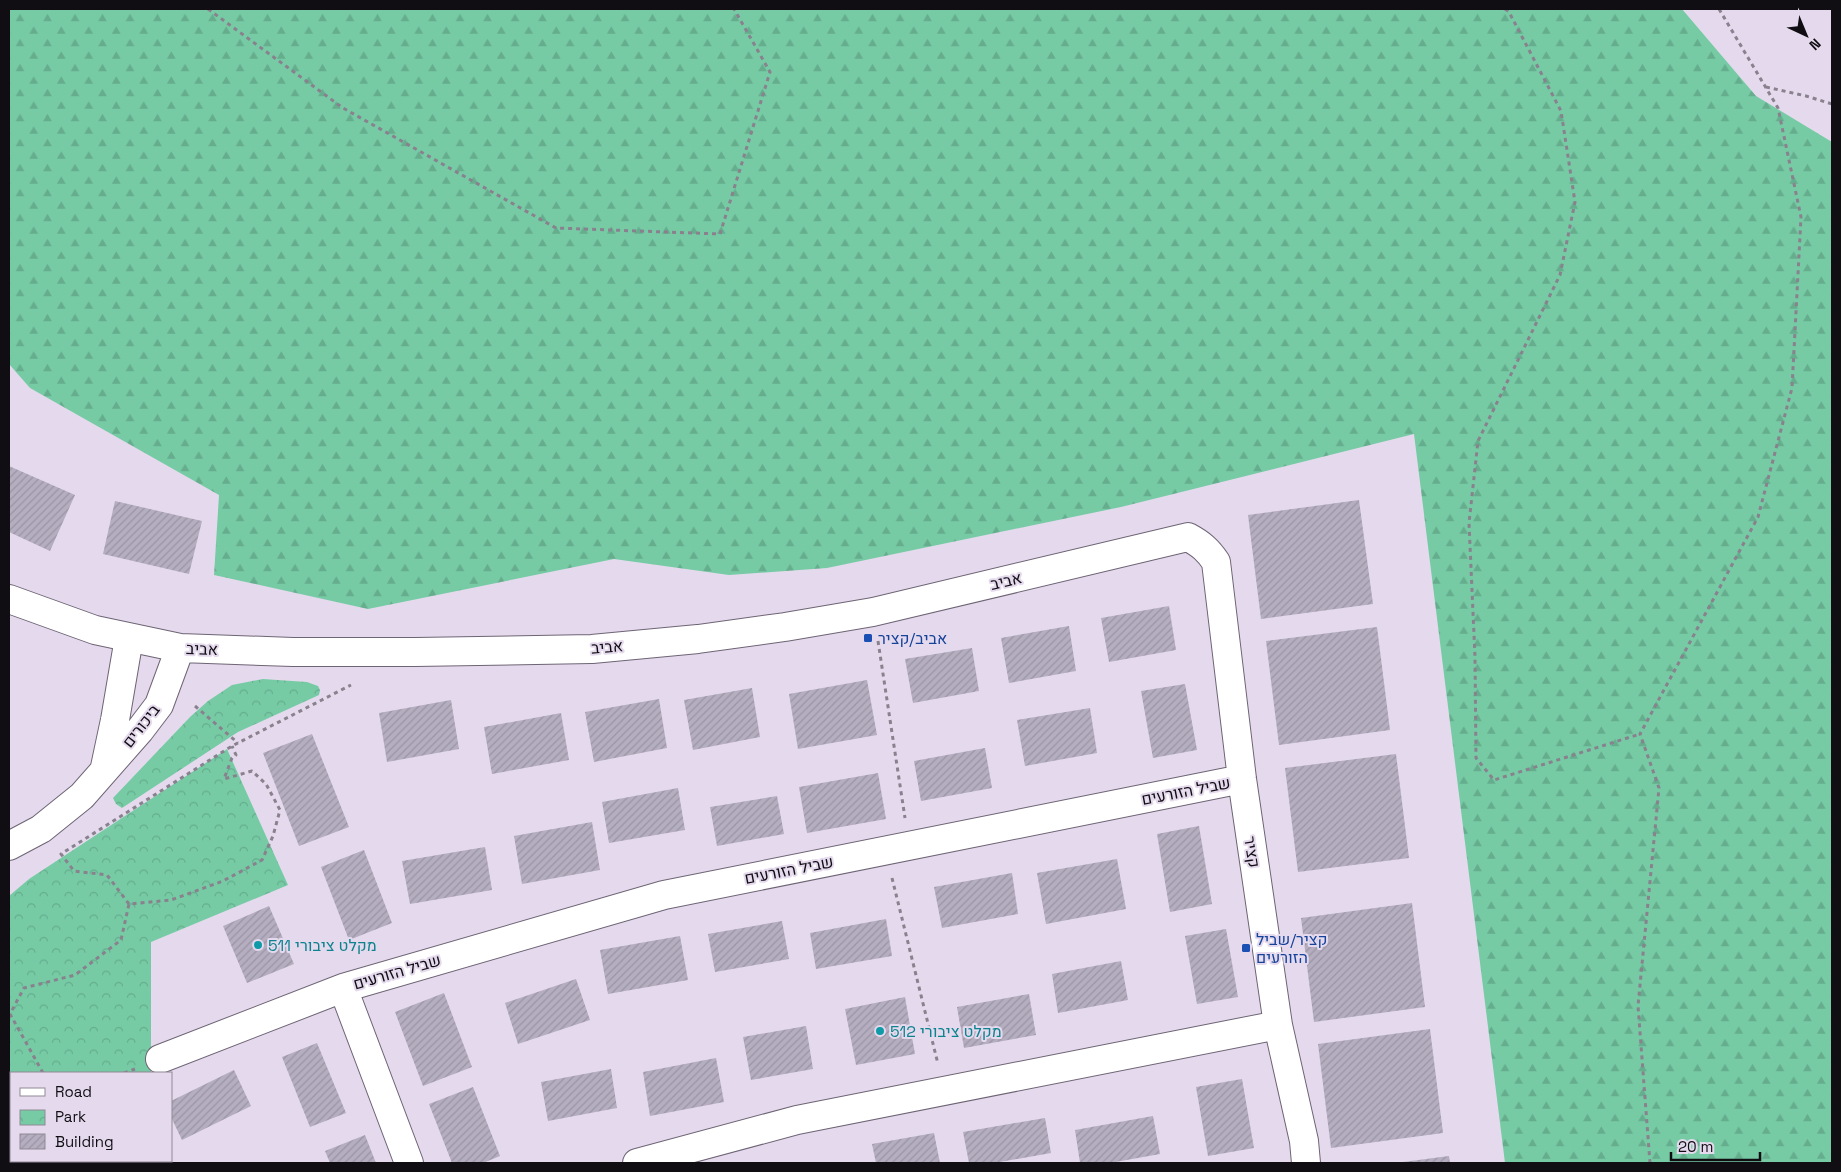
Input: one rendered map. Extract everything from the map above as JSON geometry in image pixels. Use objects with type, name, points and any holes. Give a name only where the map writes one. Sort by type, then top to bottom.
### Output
[{"type":"street","name":"אביב","points":[[9,599],[95,630],[180,648],[293,652],[424,652],[592,648],[698,639],[873,612],[1188,537],[1200,543]]},
{"type":"street","name":"קציר","points":[[1200,543],[1209,551],[1216,562],[1242,779],[1278,1025],[1304,1141],[1306,1163]]},
{"type":"street","name":"ביכורים","points":[[104,771],[129,638]]},
{"type":"street","name":"ביכורים","points":[[9,846],[41,828],[82,796],[104,771],[159,705],[180,648]]},
{"type":"street","name":"שביל הזורעים","points":[[160,1059],[343,988],[664,895],[1242,779]]},
{"type":"street","name":"שביל הזורעים","points":[[343,988],[409,1163]]},
{"type":"street","points":[[637,1163],[797,1120],[1278,1025]]},
{"type":"path","points":[[208,9],[343,108],[556,228],[720,234],[770,72],[734,9]]},
{"type":"path","points":[[1504,9],[1509,12],[1561,110],[1575,202],[1560,275],[1478,441],[1468,523],[1475,657],[1476,758],[1494,780],[1640,734],[1758,518],[1792,388],[1801,217],[1778,108],[1718,9]]},
{"type":"path","points":[[1765,87],[1832,104]]},
{"type":"path","points":[[876,633],[897,848],[945,1091]]},
{"type":"path","points":[[129,904],[107,876],[74,871],[61,854],[232,746],[351,685]]},
{"type":"path","points":[[195,706],[238,743]]},
{"type":"path","points":[[1640,734],[1659,788],[1638,1006],[1650,1163]]},
{"type":"path","points":[[129,904],[171,900],[223,881],[262,860],[274,836],[280,810],[266,784],[252,771],[224,779],[232,758],[236,755],[232,746]]},
{"type":"path","points":[[42,1072],[10,1014],[24,988],[75,975],[121,940],[129,904]]},
{"type":"green space","points":[[9,9],[1682,9],[1756,96],[1832,142],[1832,1163],[1505,1163],[1414,434],[1121,507],[827,568],[729,575],[614,559],[368,609],[214,575],[219,495],[30,388],[9,364]]},
{"type":"green space","points":[[263,679],[307,682],[318,686],[320,690],[319,695],[238,732],[122,808],[116,804],[113,798],[190,717],[208,701],[232,685]]},
{"type":"green space","points":[[227,749],[288,885],[151,942],[151,1072],[10,1072],[10,1162],[154,1163],[9,1163],[9,896],[29,879]]},
{"type":"building","points":[[9,466],[75,495],[50,551],[9,532]]},
{"type":"building","points":[[1359,500],[1373,604],[1261,619],[1248,515]]},
{"type":"building","points":[[115,501],[202,521],[189,574],[103,554]]},
{"type":"building","points":[[1169,606],[1176,650],[1109,662],[1101,618]]},
{"type":"building","points":[[1069,626],[1076,671],[1009,683],[1001,638]]},
{"type":"building","points":[[1377,627],[1390,730],[1279,745],[1266,641]]},
{"type":"building","points":[[972,648],[979,691],[913,703],[905,659]]},
{"type":"building","points":[[867,680],[877,735],[798,749],[789,694]]},
{"type":"building","points":[[1185,684],[1197,750],[1153,758],[1141,691]]},
{"type":"building","points":[[752,688],[760,737],[693,750],[684,700]]},
{"type":"building","points":[[659,699],[667,748],[594,762],[585,712]]},
{"type":"building","points":[[451,700],[459,749],[387,762],[379,713]]},
{"type":"building","points":[[1090,708],[1097,753],[1025,766],[1017,720]]},
{"type":"building","points":[[561,713],[569,760],[492,774],[484,727]]},
{"type":"building","points":[[312,734],[349,827],[299,846],[263,753]]},
{"type":"building","points":[[985,748],[992,788],[921,801],[914,761]]},
{"type":"building","points":[[1396,754],[1409,858],[1298,872],[1285,768]]},
{"type":"building","points":[[878,773],[886,819],[807,833],[799,787]]},
{"type":"building","points":[[678,788],[685,830],[609,843],[602,802]]},
{"type":"building","points":[[777,796],[784,834],[717,846],[710,807]]},
{"type":"building","points":[[592,822],[600,870],[522,884],[514,836]]},
{"type":"building","points":[[1199,826],[1212,904],[1170,912],[1157,834]]},
{"type":"building","points":[[485,847],[492,890],[410,904],[402,861]]},
{"type":"building","points":[[364,850],[392,923],[349,940],[321,867]]},
{"type":"building","points":[[1117,859],[1126,909],[1046,924],[1037,873]]},
{"type":"building","points":[[1012,873],[1018,914],[942,928],[934,887]]},
{"type":"building","points":[[1412,903],[1425,1007],[1314,1022],[1301,918]]},
{"type":"building","name":"מקלט ציבורי 511","points":[[269,906],[294,964],[247,983],[223,926]]},
{"type":"building","points":[[886,919],[892,956],[816,969],[810,933]]},
{"type":"building","points":[[782,921],[789,959],[715,972],[708,934]]},
{"type":"building","points":[[1226,929],[1238,997],[1197,1004],[1185,936]]},
{"type":"building","points":[[680,936],[688,980],[608,994],[600,950]]},
{"type":"building","points":[[1121,961],[1128,1000],[1058,1013],[1052,974]]},
{"type":"building","points":[[576,979],[590,1020],[518,1044],[505,1003]]},
{"type":"building","points":[[444,993],[472,1067],[423,1086],[395,1012]]},
{"type":"building","points":[[1029,994],[1036,1035],[964,1048],[957,1007]]},
{"type":"building","name":"מקלט ציבורי 512","points":[[905,997],[915,1054],[856,1065],[845,1009]]},
{"type":"building","points":[[806,1026],[813,1069],[751,1080],[743,1037]]},
{"type":"building","points":[[1430,1029],[1443,1133],[1331,1148],[1318,1044]]},
{"type":"building","points":[[317,1043],[346,1113],[310,1127],[282,1057]]},
{"type":"building","points":[[716,1058],[724,1102],[650,1116],[643,1072]]},
{"type":"building","points":[[611,1069],[617,1108],[548,1121],[541,1082]]},
{"type":"building","points":[[234,1070],[251,1106],[182,1140],[172,1119],[172,1101]]},
{"type":"building","points":[[1242,1079],[1254,1148],[1208,1156],[1196,1087]]},
{"type":"building","points":[[473,1087],[500,1156],[483,1163],[452,1163],[429,1104]]},
{"type":"building","points":[[1153,1116],[1160,1154],[1110,1163],[1080,1163],[1075,1130]]},
{"type":"building","points":[[1045,1118],[1051,1153],[994,1163],[969,1163],[963,1132]]},
{"type":"building","points":[[934,1133],[940,1163],[876,1163],[872,1144]]},
{"type":"building","points":[[365,1135],[376,1163],[330,1163],[325,1151]]},
{"type":"building","points":[[1449,1156],[1450,1163],[1403,1163],[1403,1162]]},
{"type":"place","name":"אביב/קציר","points":[[868,638]]},
{"type":"place","name":"מקלט ציבורי 511","points":[[258,945]]},
{"type":"place","name":"קציר/שביל הזורעים","points":[[1246,948]]},
{"type":"place","name":"מקלט ציבורי 512","points":[[880,1031]]}]
